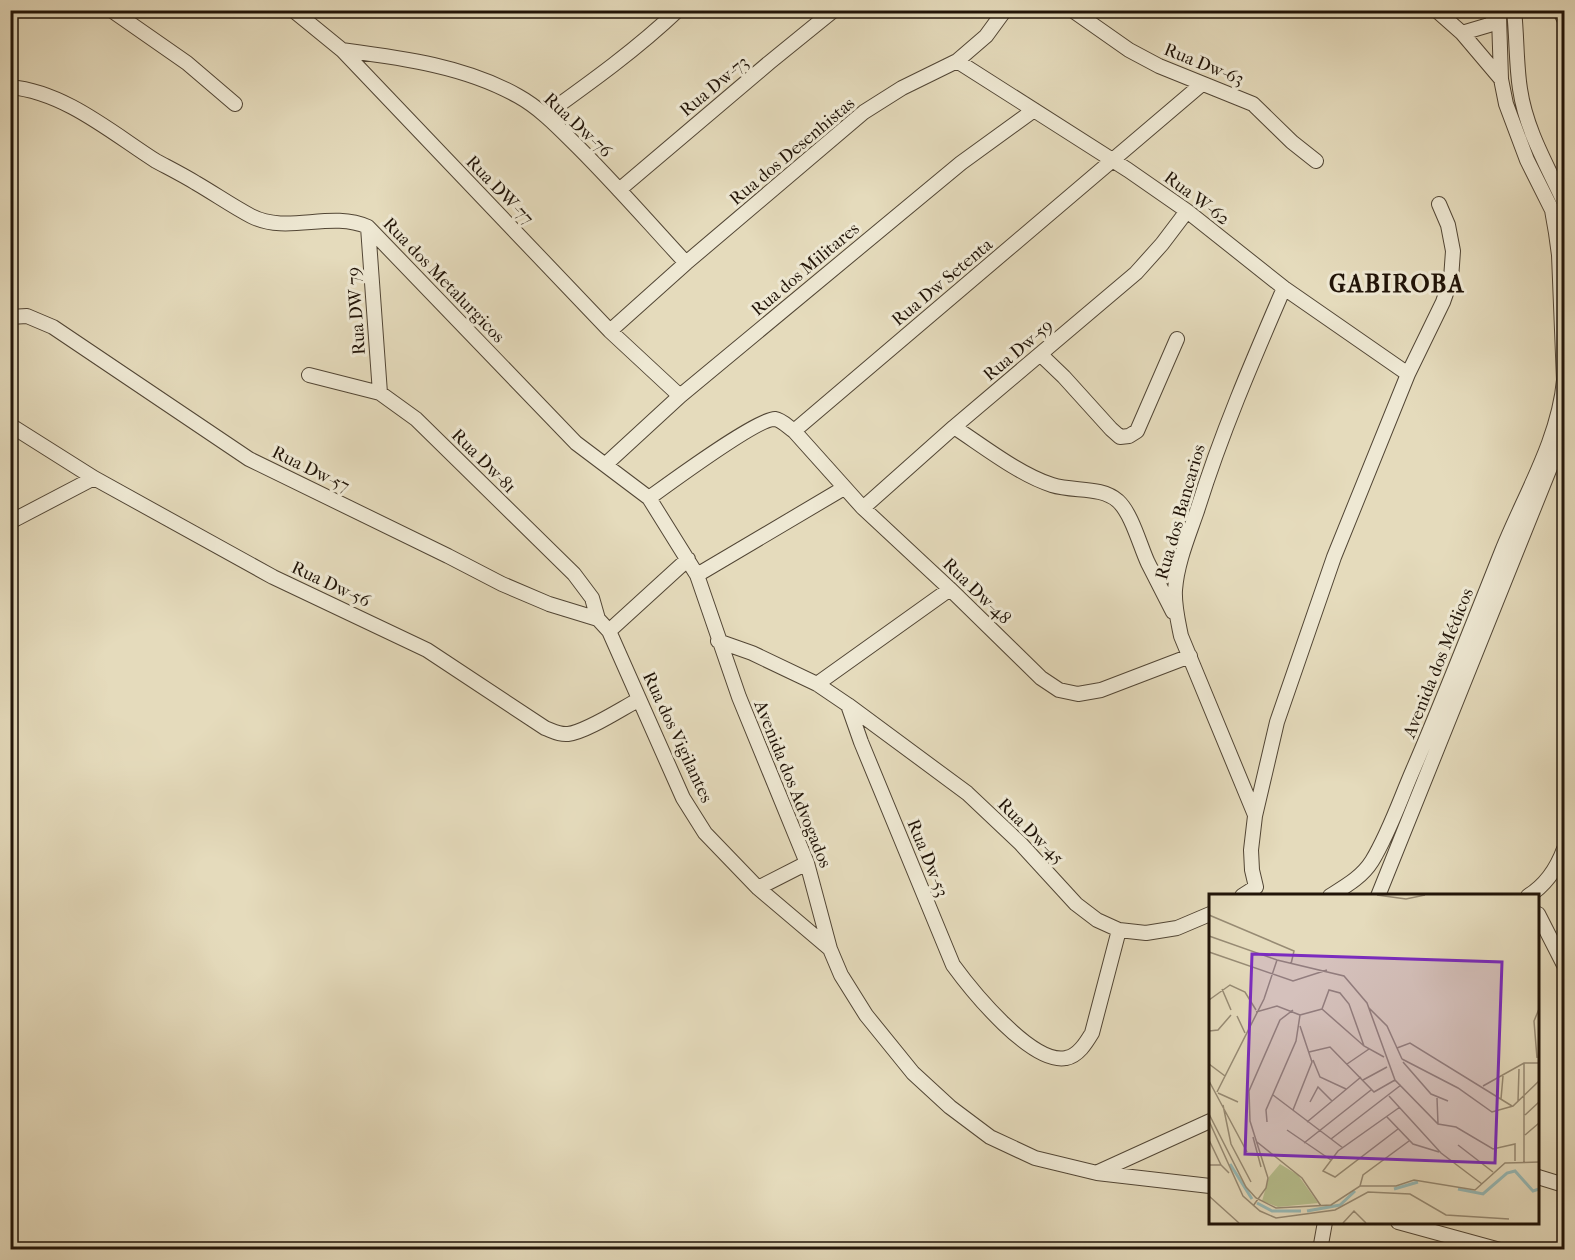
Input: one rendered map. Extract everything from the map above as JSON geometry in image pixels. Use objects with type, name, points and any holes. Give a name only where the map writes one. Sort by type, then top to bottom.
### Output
[{"type":"street","points":[[111,10],[187,63],[235,104]]},
{"type":"street","name":"Rua DW-77","points":[[293,10],[342,50],[610,331],[680,396]]},
{"type":"street","points":[[545,115],[652,35],[678,10]]},
{"type":"street","name":"Rua Dw-73","points":[[619,190],[834,10]]},
{"type":"street","name":"Rua dos Desenhistas","points":[[610,331],[686,263],[864,112],[902,88],[957,61],[986,36],[1005,10]]},
{"type":"street","name":"Rua Dw-63","points":[[1072,10],[1130,50],[1159,66],[1253,104],[1292,142],[1316,160]]},
{"type":"street","points":[[1436,10],[1462,33],[1501,79]]},
{"type":"street","points":[[1514,10],[1520,91],[1527,120],[1539,151],[1564,202]]},
{"type":"street","points":[[1560,11],[1564,19]]},
{"type":"street","points":[[1462,33],[1489,25],[1497,14]]},
{"type":"street","name":"Avenida dos Médicos","points":[[1333,894],[1361,875],[1371,864],[1412,789],[1474,659],[1561,429],[1564,380],[1557,233],[1552,210],[1513,126],[1501,79],[1497,14]]},
{"type":"street","name":"Rua Dw-76","points":[[342,50],[428,63],[483,80],[519,96],[545,115],[619,190],[686,263]]},
{"type":"street","name":"Rua W-62","points":[[957,61],[1187,211],[1284,288],[1408,374]]},
{"type":"street","name":"Rua Dw Setenta","points":[[794,431],[1202,84]]},
{"type":"street","name":"Rua dos Metalurgicos","points":[[10,87],[39,94],[78,109],[156,160],[254,217],[276,223],[354,221],[368,227],[576,443],[649,498]]},
{"type":"street","name":"Rua dos Militares","points":[[606,464],[680,396],[961,163],[1034,110]]},
{"type":"street","points":[[1261,891],[1252,870],[1251,849],[1255,816],[1276,722],[1334,557],[1408,374],[1443,302],[1451,279],[1453,251],[1448,225],[1439,204]]},
{"type":"street","name":"Rua Dw-59","points":[[863,508],[954,427],[1136,273],[1187,211]]},
{"type":"street","name":"Rua DW 79","points":[[368,227],[380,393]]},
{"type":"street","name":"Rua dos Bancarios","points":[[1255,816],[1190,656],[1177,619],[1174,593],[1178,569],[1212,462],[1239,390],[1284,288]]},
{"type":"street","name":"Rua Dw-57","points":[[10,317],[27,316],[53,327],[249,459],[502,584],[549,604],[576,610],[598,619],[609,631]]},
{"type":"street","points":[[1040,354],[1111,429],[1120,436],[1130,436],[1137,431],[1177,339]]},
{"type":"street","name":"Rua Dw-81","points":[[309,375],[380,393],[416,419],[574,574],[591,598],[598,619]]},
{"type":"street","name":"Rua Dw-48","points":[[649,498],[692,466],[762,423],[775,419],[782,421],[794,431],[863,508],[1041,678],[1059,690],[1078,694],[1101,690],[1190,656]]},
{"type":"street","name":"Rua Dw-56","points":[[10,426],[94,478],[273,578],[428,650],[557,734],[569,734],[580,730],[638,699]]},
{"type":"street","points":[[954,427],[1031,476],[1053,485],[1103,492],[1119,502],[1129,518],[1148,563],[1177,619]]},
{"type":"street","name":"Avenida dos Médicos","points":[[1379,894],[1412,789],[1461,653],[1507,539],[1561,429]]},
{"type":"street","points":[[10,522],[94,478]]},
{"type":"street","points":[[697,575],[844,488]]},
{"type":"street","name":"Avenida dos Advogados","points":[[649,498],[697,575],[739,697],[807,863],[830,949],[841,975],[866,1016],[913,1073],[950,1107],[990,1137],[1035,1158],[1097,1173],[1209,1186]]},
{"type":"street","points":[[609,631],[688,560]]},
{"type":"street","points":[[817,684],[950,589]]},
{"type":"street","name":"Rua dos Vigilantes","points":[[609,631],[683,798],[705,833],[758,888],[830,949]]},
{"type":"street","name":"Rua Dw-45","points":[[718,641],[752,653],[817,684],[848,705],[967,793],[1021,844],[1076,904],[1097,920],[1119,930]]},
{"type":"street","points":[[1461,653],[1474,659]]},
{"type":"street","name":"Rua Dw-53","points":[[848,705],[953,965],[993,1013],[1036,1050],[1051,1058],[1068,1058],[1084,1047],[1092,1033],[1119,930]]},
{"type":"street","points":[[1535,893],[1548,880],[1564,849]]},
{"type":"street","points":[[758,888],[807,863]]},
{"type":"street","points":[[1119,930],[1146,933],[1177,928],[1209,914]]},
{"type":"street","points":[[1539,916],[1564,965]]},
{"type":"street","points":[[1097,1173],[1209,1121]]},
{"type":"street","points":[[1539,1177],[1564,1185]]},
{"type":"street","points":[[1320,1250],[1325,1224]]},
{"type":"street","points":[[1418,1225],[1500,1250]]},
{"type":"district","name":"GABIROBA","points":[[1397,284]]}]
